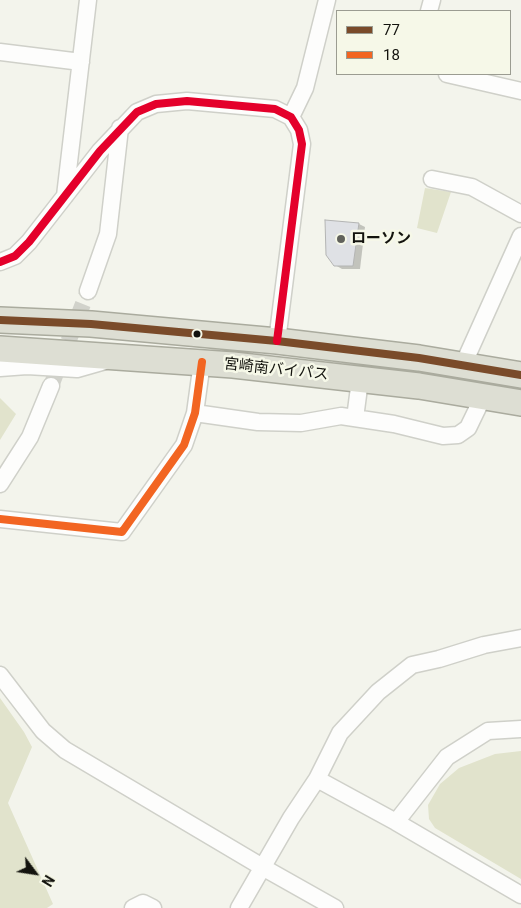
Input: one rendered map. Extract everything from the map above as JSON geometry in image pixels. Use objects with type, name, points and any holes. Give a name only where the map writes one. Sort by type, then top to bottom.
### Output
[{"type":"highway","name":"宮崎南バイパス","points":[[0,320],[91,324],[277,341],[463,365],[521,375]]},
{"type":"highway","name":"宮崎南バイパス","points":[[0,349],[202,362],[360,380],[521,403]]},
{"type":"street","points":[[65,196],[88,0]]},
{"type":"street","points":[[291,117],[306,88],[327,0]]},
{"type":"street","points":[[0,52],[81,62]]},
{"type":"street","points":[[452,75],[521,91]]},
{"type":"street","points":[[0,262],[15,256],[29,242],[120,128],[136,112],[156,104],[187,101],[275,109],[291,117],[300,130],[302,144],[277,341]]},
{"type":"street","points":[[88,291],[108,234],[120,128]]},
{"type":"street","points":[[432,179],[472,187],[521,214]]},
{"type":"street","points":[[463,365],[521,236]]},
{"type":"street","points":[[0,368],[27,366],[77,369],[122,356]]},
{"type":"street","points":[[0,519],[122,532],[184,445],[194,413],[202,362]]},
{"type":"street","points":[[355,418],[360,380]]},
{"type":"street","points":[[0,484],[30,437],[51,386]]},
{"type":"street","points":[[194,413],[258,422],[301,423],[341,416],[394,424],[444,436],[458,435],[468,428],[483,397]]},
{"type":"street","points":[[239,908],[264,868],[291,818],[317,779],[340,733],[378,692],[412,665],[484,645],[521,638]]},
{"type":"street","points":[[0,675],[43,731],[65,750],[264,868],[336,908]]},
{"type":"street","points":[[396,822],[448,757],[488,731],[521,729]]},
{"type":"street","points":[[317,779],[396,822],[521,895]]},
{"type":"street","points":[[133,908],[143,903],[153,908]]},
{"type":"green space","points":[[425,188],[451,192],[437,233],[417,228]]},
{"type":"green space","points":[[0,398],[16,414],[0,440]]},
{"type":"green space","points":[[0,698],[24,732],[32,747],[8,803],[53,904],[47,908],[0,908]]},
{"type":"green space","points":[[521,751],[521,879],[435,828],[429,819],[428,805],[440,784],[459,768],[495,754]]},
{"type":"building","name":"ローソン","points":[[325,220],[359,223],[353,266],[334,266],[326,255]]},
{"type":"tunnel","points":[[51,386],[88,291]]},
{"type":"transit line","points":[[0,262],[15,256],[29,242],[100,151],[137,112],[156,104],[187,101],[275,109],[291,117],[299,130],[302,144],[277,341]]},
{"type":"transit line","name":"77","points":[[0,320],[91,324],[277,341],[419,358],[521,375]]},
{"type":"transit line","name":"18","points":[[0,519],[122,532],[184,445],[195,413],[202,362]]},
{"type":"place","name":"ローソン","points":[[341,239]]}]
